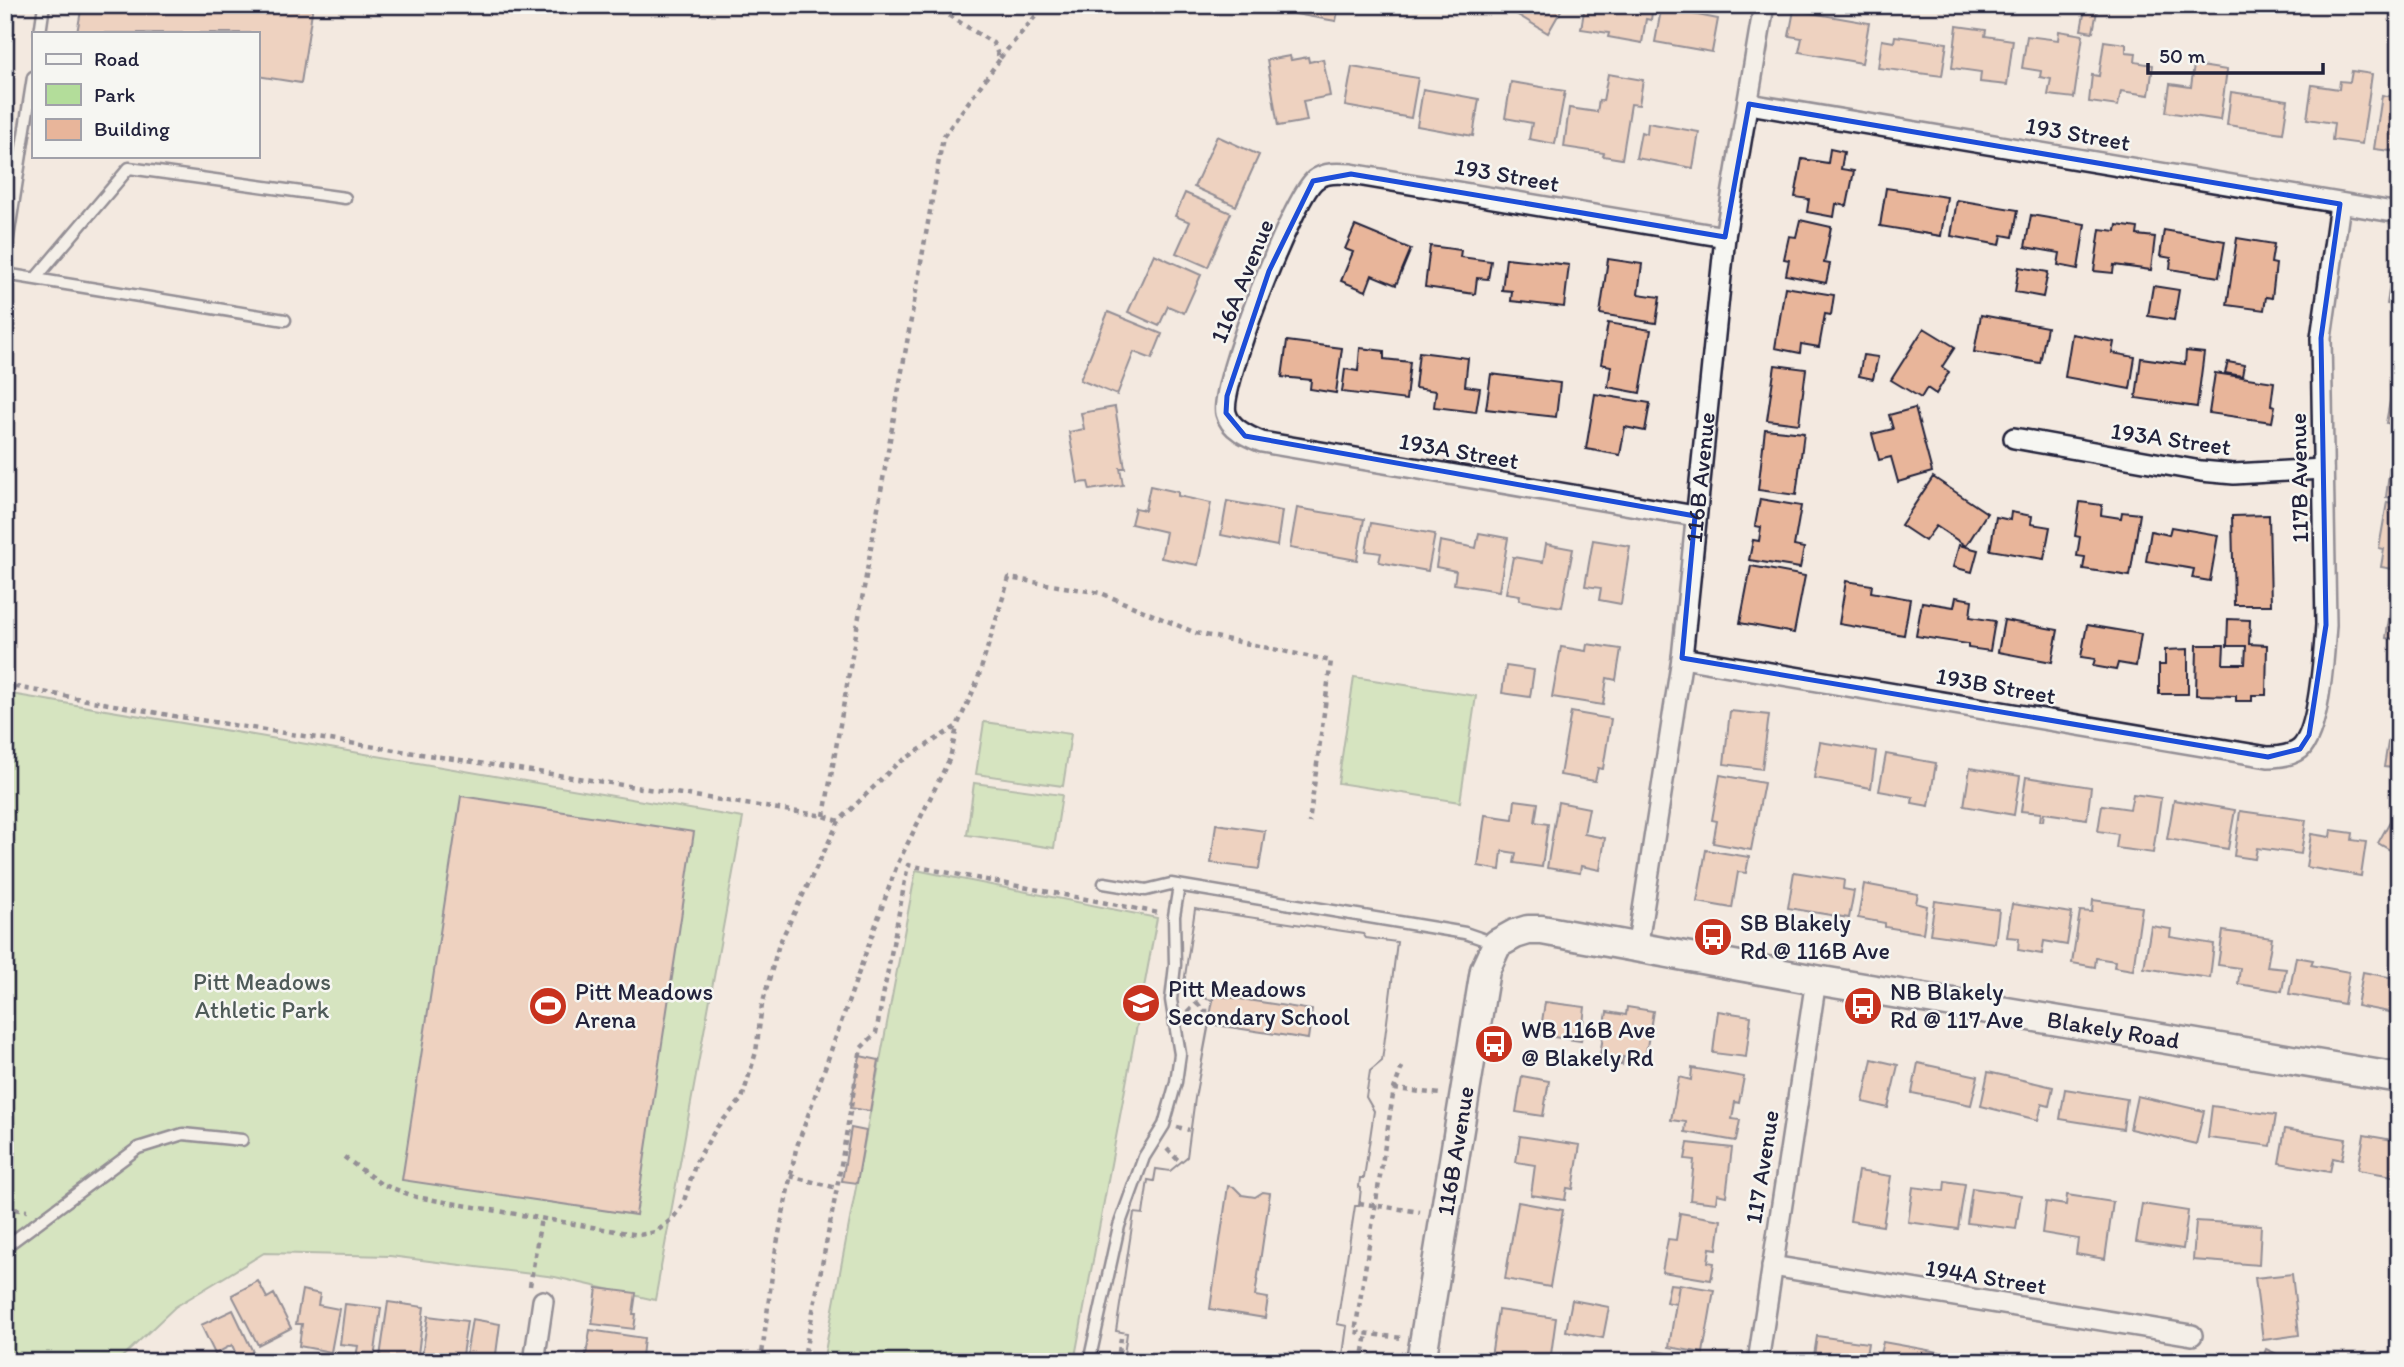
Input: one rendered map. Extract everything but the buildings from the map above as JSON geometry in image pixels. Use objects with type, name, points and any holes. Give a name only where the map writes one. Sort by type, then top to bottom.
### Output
[{"type":"street","name":"116B Avenue","points":[[1637,949],[1682,657],[1725,237],[1764,5]]},
{"type":"street","name":"193 Street","points":[[1749,104],[2399,214]]},
{"type":"street","name":"193 Street","points":[[1322,175],[1351,174],[1725,237]]},
{"type":"street","name":"116A Avenue","points":[[1226,414],[1234,367],[1269,271],[1304,195],[1313,181],[1322,175]]},
{"type":"street","name":"117B Avenue","points":[[2300,749],[2314,720],[2324,653],[2326,625],[2321,338],[2340,204]]},
{"type":"street","name":"193A Street","points":[[1226,414],[1245,436],[1262,442],[1695,516]]},
{"type":"street","name":"193A Street","points":[[2014,438],[2201,471],[2234,474],[2323,469]]},
{"type":"street","name":"193B Street","points":[[1682,657],[2268,757],[2282,757],[2300,749]]},
{"type":"street","name":"Blakely Road","points":[[1497,944],[1515,934],[1542,930],[1815,980],[2399,1078]]},
{"type":"street","name":"116B Avenue","points":[[1416,1354],[1485,970],[1497,944]]},
{"type":"street","name":"117 Avenue","points":[[1758,1362],[1815,980]]},
{"type":"street","name":"194A Street","points":[[1772,1266],[2192,1335]]},
{"type":"street","points":[[534,1362],[543,1301]]},
{"type":"lane","points":[[40,32],[44,5]]},
{"type":"lane","points":[[5,257],[32,83]]},
{"type":"lane","points":[[35,279],[129,168],[345,198]]},
{"type":"lane","points":[[5,274],[285,320]]},
{"type":"lane","points":[[1104,883],[1146,890],[1175,885],[1465,933],[1497,944]]},
{"type":"lane","points":[[1089,1362],[1119,1226],[1144,1157],[1164,1125],[1176,1083],[1180,1054],[1171,1000],[1175,965],[1175,885]]},
{"type":"lane","points":[[5,1247],[138,1149],[183,1134],[242,1140]]},
{"type":"lane","points":[[1394,1362],[1416,1354]]},
{"type":"path","points":[[932,5],[993,43],[1000,59]]},
{"type":"path","points":[[824,817],[943,137],[1000,59],[1045,5]]},
{"type":"path","points":[[761,1362],[774,1259],[796,1149],[897,865],[950,758],[957,726],[976,685],[1009,578],[1101,593],[1196,633],[1331,661],[1309,823]]},
{"type":"path","points":[[5,685],[174,716],[839,821]]},
{"type":"path","points":[[344,1157],[381,1184],[416,1197],[639,1234],[656,1232],[673,1219],[683,1204],[696,1162],[716,1127],[742,1099],[756,1052],[762,1005],[779,944],[839,821],[897,764],[957,726]]},
{"type":"path","points":[[803,1362],[861,1048],[876,1033],[908,864],[1174,916]]},
{"type":"path","points":[[1184,990],[1196,992],[1202,998]]},
{"type":"path","points":[[1197,1003],[1204,1011],[1210,1011]]},
{"type":"path","points":[[1402,1067],[1394,1089],[1355,1332],[1367,1334],[1416,1354]]},
{"type":"path","points":[[1394,1089],[1441,1094]]},
{"type":"path","points":[[790,1176],[837,1188]]},
{"type":"path","points":[[1359,1203],[1424,1212]]},
{"type":"path","points":[[5,1208],[23,1208],[27,1211]]},
{"type":"path","points":[[1362,1362],[1367,1334]]},
{"type":"highlighted area","points":[[1749,104],[2340,204],[2321,338],[2326,625],[2309,735],[2300,749],[2268,757],[1682,658],[1695,516],[1245,436],[1226,413],[1227,396],[1269,271],[1313,181],[1351,174],[1725,237]]},
{"type":"green space","points":[[1354,677],[1476,696],[1460,802],[1338,783]]},
{"type":"green space","name":"Pitt Meadows Athletic Park","points":[[5,693],[743,818],[655,1300],[555,1277],[390,1256],[264,1253],[175,1307],[117,1362],[5,1362]]},
{"type":"green space","points":[[984,722],[1071,734],[1063,786],[976,774]]},
{"type":"green space","points":[[974,783],[1062,795],[1054,848],[967,835]]},
{"type":"green space","points":[[916,870],[1157,918],[1074,1362],[823,1362]]},
{"type":"place","name":"SB Blakely Rd @ 116B Ave","points":[[1713,937]]},
{"type":"place","name":"Pitt Meadows Secondary School","points":[[1141,1003]]},
{"type":"place","name":"Pitt Meadows Arena","points":[[548,1006]]},
{"type":"place","name":"NB Blakely Rd @ 117 Ave","points":[[1863,1006]]},
{"type":"place","name":"WB 116B Ave @ Blakely Rd","points":[[1494,1044]]}]
